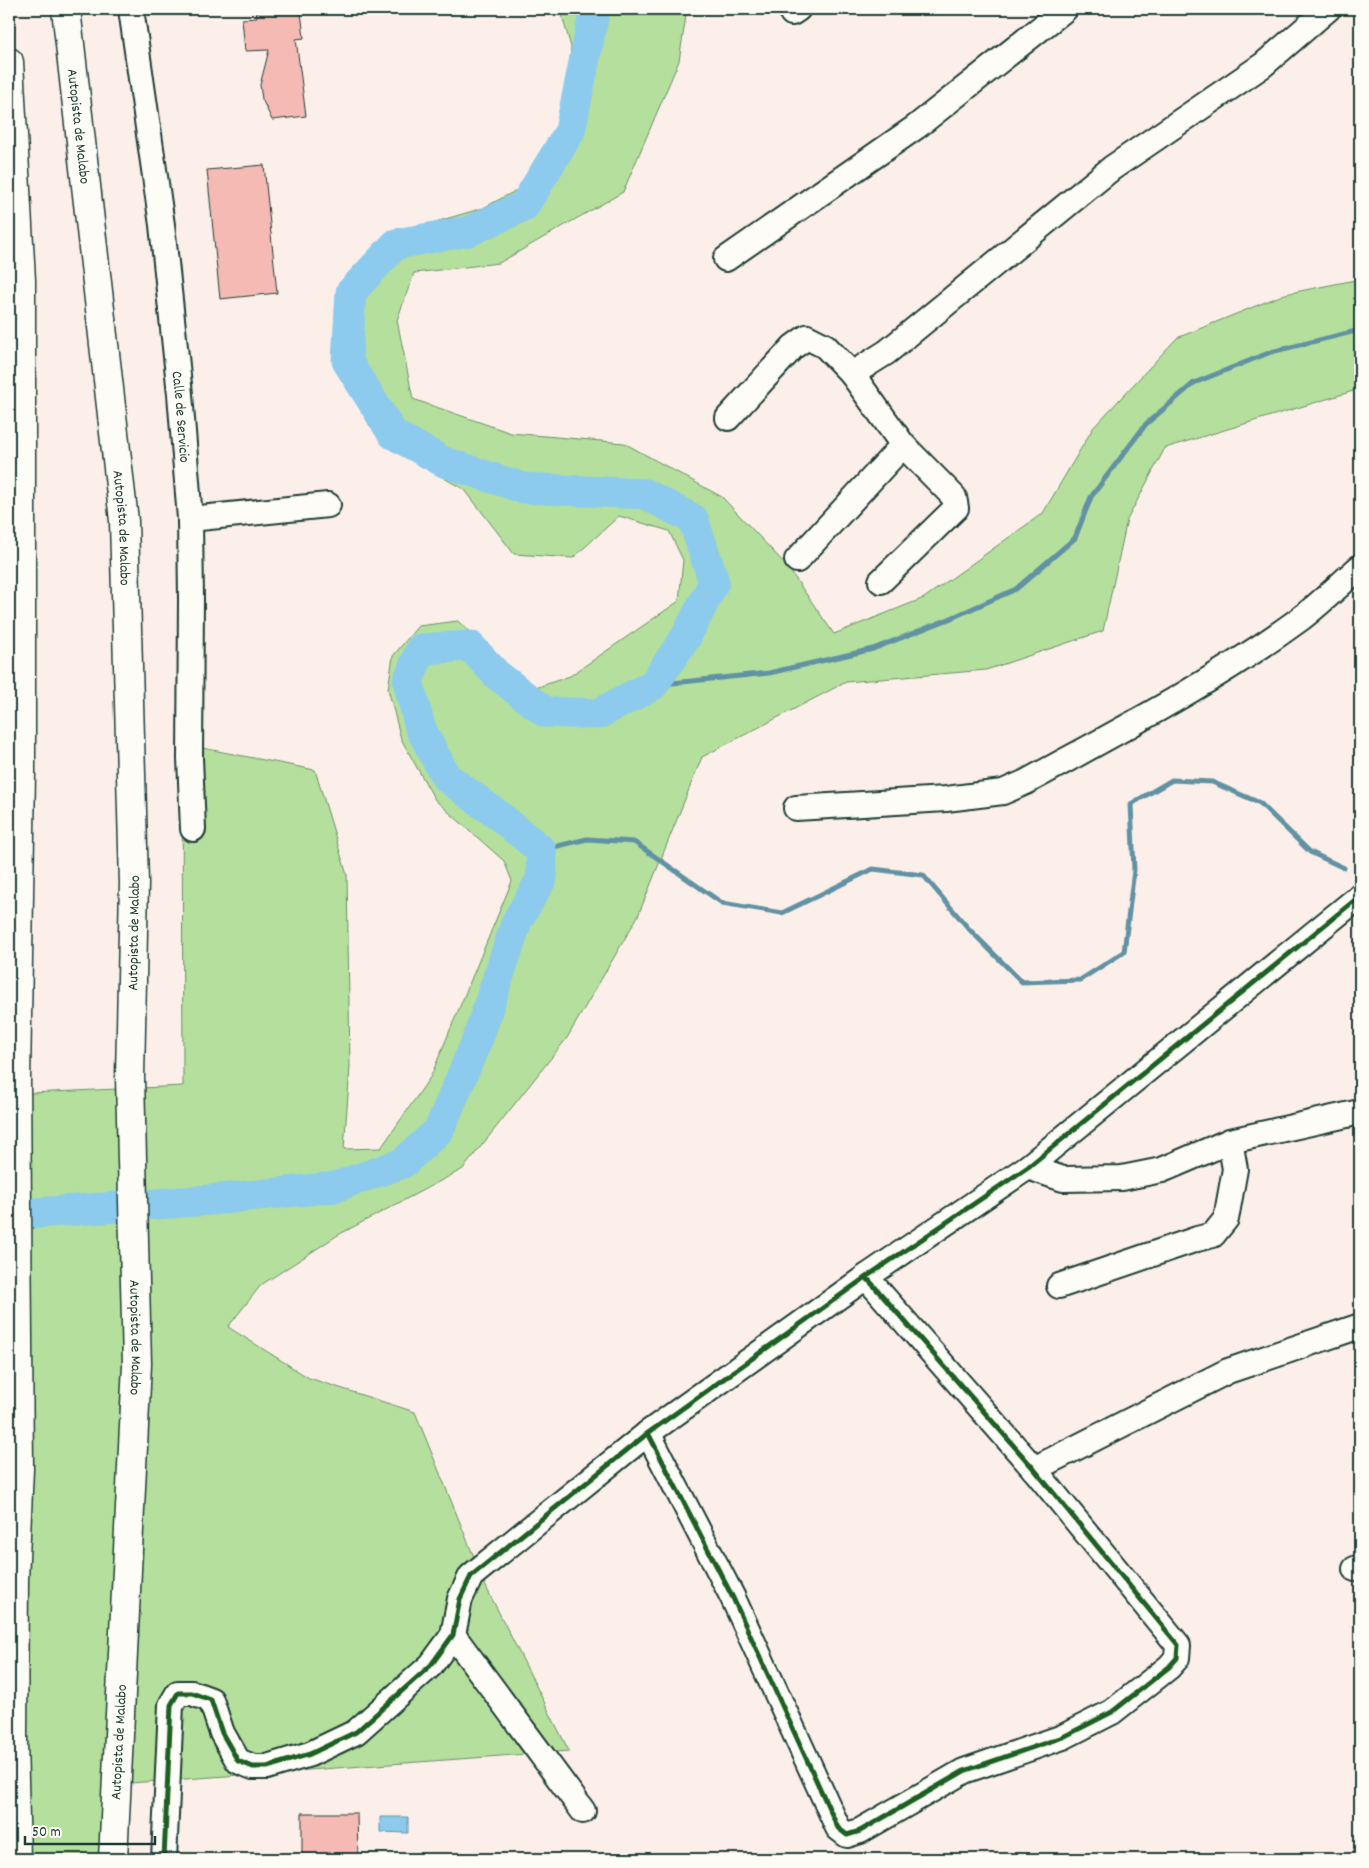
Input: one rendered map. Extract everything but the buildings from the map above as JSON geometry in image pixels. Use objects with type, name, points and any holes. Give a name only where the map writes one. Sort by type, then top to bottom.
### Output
[{"type":"highway","name":"Autopista de Malabo","points":[[66,9],[124,521],[134,883],[130,1077],[137,1364],[112,1859]]},
{"type":"highway","points":[[9,62],[22,280],[21,772],[16,1080],[19,1469],[14,1580],[13,1741],[16,1859]]},
{"type":"street","name":"Calle de Servicio","points":[[130,9],[162,225],[180,394],[190,519],[192,600],[190,758],[193,829]]},
{"type":"street","points":[[726,259],[916,127],[1065,9]]},
{"type":"street","points":[[852,374],[888,352],[1112,168],[1263,65],[1328,9]]},
{"type":"street","points":[[728,418],[793,347],[807,337],[825,346],[852,374],[903,445],[954,497],[956,508],[880,581]]},
{"type":"street","points":[[797,560],[903,445]]},
{"type":"street","points":[[190,519],[328,505]]},
{"type":"street","points":[[796,808],[946,799],[1003,792],[1026,782],[1176,701],[1301,618],[1360,567]]},
{"type":"street","points":[[164,1859],[171,1705],[178,1693],[192,1693],[211,1700],[222,1733],[238,1761],[253,1767],[267,1767],[310,1754],[356,1732],[431,1665],[453,1635],[460,1599],[471,1576],[648,1433],[866,1277],[1028,1168],[1360,896]]},
{"type":"street","points":[[1028,1168],[1063,1179],[1122,1178],[1162,1170],[1230,1142],[1360,1112]]},
{"type":"street","points":[[1059,1286],[1213,1235],[1226,1219],[1235,1169],[1230,1142]]},
{"type":"street","points":[[648,1433],[733,1598],[838,1828],[847,1836],[860,1831],[964,1771],[1063,1737],[1112,1712],[1169,1667],[1177,1658],[1178,1645],[1034,1469],[866,1277]]},
{"type":"street","points":[[1034,1469],[1228,1371],[1360,1326]]},
{"type":"street","points":[[453,1635],[583,1811]]},
{"type":"green space","points":[[560,9],[687,9],[679,61],[623,192],[499,263],[414,273],[397,320],[413,399],[511,433],[624,443],[722,497],[786,565],[834,634],[924,598],[1043,513],[1093,428],[1177,338],[1285,294],[1360,279],[1360,389],[1165,448],[1127,520],[1103,631],[986,670],[846,682],[702,757],[638,916],[567,1038],[463,1169],[338,1235],[261,1285],[228,1327],[309,1378],[415,1412],[487,1589],[569,1751],[103,1785],[99,1859],[9,1859],[9,1094],[183,1086],[182,744],[315,770],[347,875],[350,1067],[344,1149],[381,1148],[431,1076],[512,881],[504,861],[435,800],[401,739],[388,689],[393,656],[418,626],[458,621],[513,673],[538,687],[570,676],[679,601],[683,560],[669,531],[619,516],[573,558],[514,554],[465,490],[405,456],[370,426],[341,373],[338,290],[384,237],[483,208],[536,180],[565,126],[571,47]]},
{"type":"water","points":[[380,1817],[408,1817],[408,1833],[380,1832]]},
{"type":"waterway","points":[[9,1215],[210,1200],[335,1187],[403,1163],[439,1130],[478,1038],[517,921],[542,878],[541,850],[498,815],[446,777],[420,727],[408,681],[421,649],[470,646],[496,674],[545,712],[598,714],[653,685],[686,637],[714,582],[693,519],[645,494],[523,488],[444,462],[393,434],[347,361],[351,292],[396,244],[469,231],[524,206],[570,131],[595,9]]},
{"type":"waterway","points":[[653,685],[769,673],[873,649],[949,619],[1016,589],[1075,538],[1091,497],[1146,424],[1194,383],[1271,352],[1360,330]]},
{"type":"waterway","points":[[541,850],[587,839],[634,842],[722,903],[782,913],[873,869],[923,875],[969,929],[1022,982],[1080,980],[1124,952],[1134,870],[1131,804],[1172,780],[1212,782],[1260,803],[1310,852],[1344,868]]},
{"type":"cycle path","points":[[164,1859],[171,1705],[178,1693],[192,1693],[211,1700],[222,1733],[238,1761],[253,1767],[267,1767],[310,1754],[356,1732],[431,1665],[453,1635],[460,1599],[471,1576],[648,1433],[866,1277],[1028,1167],[1360,896]]},
{"type":"cycle path","points":[[648,1433],[733,1598],[838,1828],[847,1835],[860,1831],[964,1771],[1063,1737],[1112,1712],[1169,1667],[1177,1658],[1178,1645],[1034,1469],[866,1277]]}]
